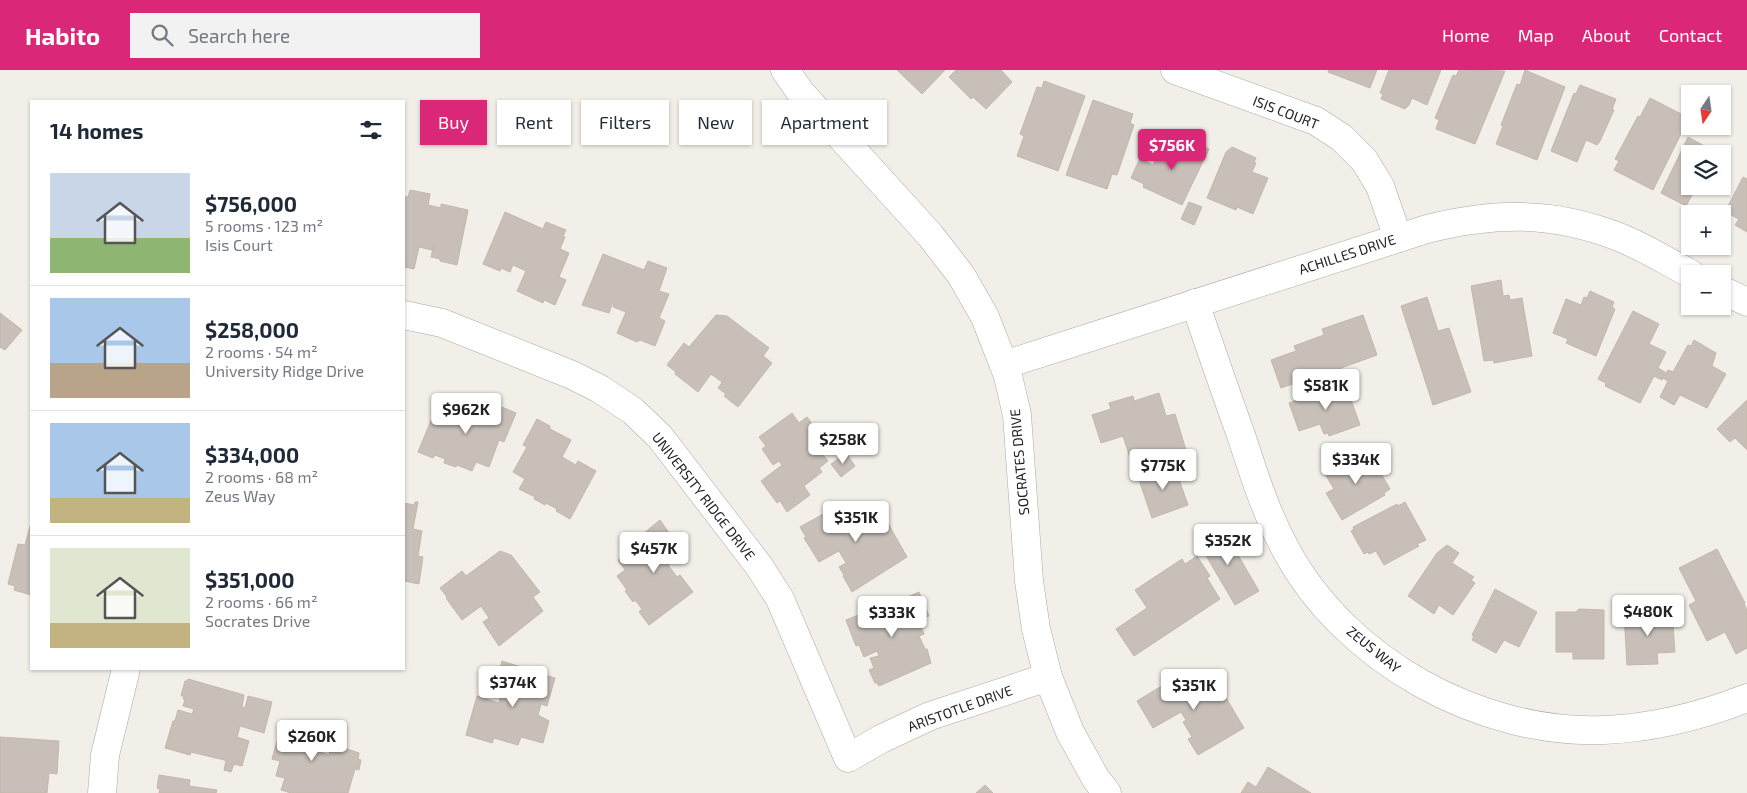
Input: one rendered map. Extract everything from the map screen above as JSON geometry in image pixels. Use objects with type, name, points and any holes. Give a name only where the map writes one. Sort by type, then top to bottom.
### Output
[{"type":"street","name":"SOCRATES DRIVE","points":[[786,70],[801,93],[930,235],[962,275],[985,317],[1004,365],[1017,414],[1029,581],[1036,629],[1048,677],[1070,732],[1096,779],[1107,793]]},
{"type":"street","name":"ISIS COURT","points":[[1174,70],[1316,121],[1342,138],[1364,160],[1380,186],[1398,238]]},
{"type":"street","name":"ACHILLES DRIVE","points":[[1004,365],[1398,238],[1462,220],[1502,216],[1543,217],[1582,225],[1620,238],[1681,269]]},
{"type":"street","points":[[1731,294],[1747,302]]},
{"type":"street","name":"ZEUS WAY","points":[[1195,303],[1266,510],[1287,552],[1315,593],[1347,629],[1382,658],[1420,684],[1464,704],[1508,719],[1552,727],[1602,730],[1647,726],[1692,718],[1747,698]]},
{"type":"street","name":"UNIVERSITY RIDGE DRIVE","points":[[405,316],[442,323],[572,375],[600,389],[633,411],[660,437],[759,566],[780,599],[848,758]]},
{"type":"street","points":[[102,793],[105,755],[126,670]]},
{"type":"street","name":"ARISTOTLE DRIVE","points":[[848,758],[881,739],[930,716],[1048,677]]},
{"type":"building","points":[[897,70],[945,70],[922,94]]},
{"type":"building","points":[[956,70],[1001,70],[1012,82],[986,109],[973,97],[971,99],[949,77]]},
{"type":"building","points":[[1329,70],[1377,70],[1370,88],[1328,72]]},
{"type":"building","points":[[1389,70],[1441,70],[1427,105],[1412,98],[1405,109],[1381,99],[1383,94],[1380,93]]},
{"type":"building","points":[[1459,70],[1505,71],[1475,144],[1436,129],[1439,120],[1435,118],[1453,75],[1456,76]]},
{"type":"building","points":[[1525,70],[1565,87],[1537,160],[1496,144],[1503,126],[1501,125],[1517,84],[1520,85]]},
{"type":"building","points":[[1044,81],[1085,96],[1058,171],[1017,156],[1024,136],[1020,134],[1037,87],[1042,88]]},
{"type":"building","points":[[1580,85],[1616,99],[1612,109],[1614,110],[1600,141],[1597,145],[1586,140],[1577,162],[1551,151],[1574,93],[1576,94]]},
{"type":"building","points":[[1650,98],[1681,114],[1681,134],[1653,190],[1614,170],[1619,161],[1615,159],[1638,116],[1640,117]]},
{"type":"building","points":[[1093,100],[1133,114],[1130,123],[1134,125],[1117,175],[1112,174],[1107,189],[1066,175]]},
{"type":"building","points":[[1183,137],[1209,149],[1182,205],[1143,187],[1144,184],[1131,178],[1140,158],[1153,165],[1157,156],[1160,157],[1162,153],[1173,158]]},
{"type":"building","points":[[1688,137],[1703,145],[1684,145]]},
{"type":"building","points":[[1232,147],[1256,158],[1252,172],[1268,178],[1253,214],[1237,207],[1236,210],[1207,198],[1226,152]]},
{"type":"building","points":[[1681,152],[1681,195],[1692,195],[1687,205],[1684,205],[1661,193]]},
{"type":"building","points":[[1743,177],[1747,179],[1747,232],[1735,225],[1739,219],[1731,215],[1731,205],[1729,205]]},
{"type":"building","points":[[410,190],[430,194],[428,205],[441,208],[441,204],[468,210],[457,265],[431,257],[433,244],[432,250],[419,247],[414,269],[405,267],[405,197],[408,197]]},
{"type":"building","points":[[1189,202],[1202,207],[1194,225],[1181,219]]},
{"type":"building","points":[[505,212],[543,229],[546,222],[566,230],[560,249],[569,253],[559,277],[566,280],[555,305],[544,300],[543,303],[517,291],[526,271],[513,265],[510,272],[501,268],[500,271],[483,264]]},
{"type":"building","points":[[603,254],[644,270],[648,261],[667,268],[659,291],[669,294],[659,318],[665,321],[655,346],[640,340],[637,342],[617,333],[626,312],[613,307],[614,304],[612,304],[609,313],[582,305]]},
{"type":"building","points":[[1501,280],[1503,296],[1509,295],[1510,300],[1522,298],[1532,356],[1494,363],[1493,360],[1484,361],[1471,286]]},
{"type":"building","points":[[1590,291],[1614,302],[1612,307],[1615,309],[1596,356],[1566,343],[1568,339],[1553,333],[1566,299],[1581,305],[1584,297],[1587,298]]},
{"type":"building","points":[[1427,297],[1438,331],[1449,328],[1471,392],[1433,405],[1401,306]]},
{"type":"building","points":[[1633,311],[1659,324],[1649,344],[1666,352],[1658,368],[1665,372],[1662,380],[1654,376],[1640,403],[1605,386],[1606,383],[1598,379]]},
{"type":"building","points":[[0,313],[22,330],[5,350],[0,347]]},
{"type":"building","points":[[716,315],[727,316],[769,348],[763,356],[772,363],[738,407],[724,396],[726,394],[718,388],[726,377],[722,382],[711,374],[698,392],[675,374],[676,372],[667,365],[684,343],[689,347]]},
{"type":"building","points":[[1363,315],[1377,355],[1341,368],[1344,378],[1325,385],[1321,374],[1281,388],[1271,360],[1296,351],[1294,346],[1324,335],[1322,329]]},
{"type":"building","points":[[1694,340],[1716,353],[1712,366],[1726,374],[1707,408],[1680,395],[1674,405],[1660,397],[1668,381],[1663,378],[1668,370],[1673,372],[1688,345],[1691,346]]},
{"type":"building","points":[[1345,383],[1360,425],[1329,436],[1328,433],[1324,434],[1320,424],[1299,431],[1289,403]]},
{"type":"building","points":[[1159,393],[1166,416],[1175,414],[1186,450],[1133,467],[1123,436],[1101,443],[1092,415],[1111,409],[1109,403],[1133,396],[1134,401]]},
{"type":"building","points":[[479,400],[501,410],[502,407],[516,413],[504,442],[499,440],[489,467],[476,462],[472,471],[457,465],[456,467],[444,463],[445,459],[435,455],[433,458],[418,452],[439,401],[458,409],[456,412],[471,420]]},
{"type":"building","points":[[1747,400],[1747,450],[1735,438],[1730,442],[1717,429]]},
{"type":"building","points":[[792,413],[799,423],[807,417],[830,450],[823,455],[828,461],[819,468],[822,472],[804,486],[810,495],[787,512],[780,501],[777,503],[761,481],[782,465],[779,461],[773,465],[762,449],[766,446],[759,437]]},
{"type":"building","points":[[537,419],[550,426],[550,429],[571,440],[562,457],[576,465],[578,461],[596,471],[570,519],[556,511],[557,509],[546,503],[545,505],[534,499],[535,497],[519,489],[525,479],[513,472],[527,447],[523,445]]},
{"type":"building","points":[[846,453],[855,466],[841,477],[831,464]]},
{"type":"building","points":[[1369,453],[1390,489],[1384,493],[1385,495],[1342,520],[1326,493],[1334,489],[1325,474],[1359,454],[1361,457]]},
{"type":"building","points":[[1174,465],[1188,505],[1152,518],[1138,477]]},
{"type":"building","points":[[415,502],[418,502],[413,529],[422,531],[418,556],[423,557],[419,584],[405,581],[405,503],[414,505]]},
{"type":"building","points":[[876,502],[907,557],[852,592],[839,567],[846,563],[839,551],[819,562],[804,538],[806,537],[800,527],[825,513],[828,519],[849,507],[854,515]]},
{"type":"building","points":[[1405,502],[1426,540],[1417,544],[1419,546],[1384,565],[1376,551],[1364,554],[1351,531],[1354,529],[1353,527],[1397,504],[1398,506]]},
{"type":"building","points":[[660,520],[684,554],[668,565],[677,577],[680,575],[693,592],[649,625],[639,612],[642,609],[635,600],[633,602],[617,576],[625,570],[618,560],[641,542],[638,538]]},
{"type":"building","points":[[30,526],[30,595],[14,590],[15,586],[8,584],[18,544],[25,545]]},
{"type":"building","points":[[1221,526],[1259,591],[1235,605],[1198,542]]},
{"type":"building","points":[[1447,545],[1459,553],[1452,563],[1474,577],[1471,580],[1475,583],[1453,615],[1439,605],[1434,614],[1408,596],[1437,553]]},
{"type":"building","points":[[1717,549],[1747,610],[1747,648],[1736,654],[1725,632],[1707,641],[1689,605],[1696,601],[1679,568]]},
{"type":"building","points":[[500,551],[511,555],[540,592],[533,597],[543,611],[499,646],[483,622],[489,618],[481,606],[462,620],[440,588],[462,571],[466,576]]},
{"type":"building","points":[[1197,556],[1210,576],[1207,578],[1220,599],[1134,656],[1116,629],[1147,608],[1135,590],[1182,559],[1185,564]]},
{"type":"building","points":[[1495,589],[1537,612],[1519,647],[1504,640],[1496,653],[1472,640],[1474,636],[1472,635]]},
{"type":"building","points":[[919,592],[929,616],[918,620],[924,634],[919,636],[925,649],[927,649],[931,663],[879,686],[875,683],[869,670],[874,668],[870,658],[879,656],[877,651],[864,657],[859,645],[856,646],[846,620],[873,609],[874,612]]},
{"type":"building","points":[[1579,609],[1604,610],[1604,659],[1573,659],[1573,652],[1556,652],[1556,612],[1576,612]]},
{"type":"building","points":[[1655,611],[1655,614],[1672,613],[1675,652],[1657,653],[1658,664],[1627,665],[1624,613]]},
{"type":"building","points":[[502,661],[555,678],[547,706],[541,704],[538,715],[549,721],[543,743],[521,737],[518,745],[494,738],[492,743],[466,735],[477,696],[499,703],[502,690],[507,691],[496,687]]},
{"type":"building","points":[[1201,673],[1208,685],[1216,681],[1244,728],[1198,755],[1188,739],[1192,737],[1183,722],[1186,720],[1181,712],[1153,728],[1137,701],[1165,684],[1170,692]]},
{"type":"building","points":[[188,679],[244,695],[242,707],[245,708],[248,696],[272,702],[264,733],[240,726],[237,737],[249,741],[242,766],[234,764],[231,772],[224,770],[226,761],[224,760],[191,752],[190,755],[165,748],[178,710],[192,714],[194,709],[183,706],[185,700],[183,699],[184,696],[181,696],[185,681]]},
{"type":"building","points":[[283,721],[293,724],[294,721],[322,729],[316,751],[329,755],[331,747],[340,750],[341,747],[359,753],[358,759],[361,760],[359,770],[355,769],[348,793],[291,793],[281,790],[285,778],[276,776],[280,761],[272,759]]},
{"type":"building","points":[[0,737],[59,741],[57,774],[49,773],[47,793],[0,793]]},
{"type":"building","points":[[1268,767],[1311,793],[1241,793],[1248,782],[1256,787]]},
{"type":"building","points":[[159,775],[190,780],[189,786],[217,790],[216,793],[159,793],[160,789],[157,788]]},
{"type":"building","points":[[985,785],[993,793],[976,793]]}]
